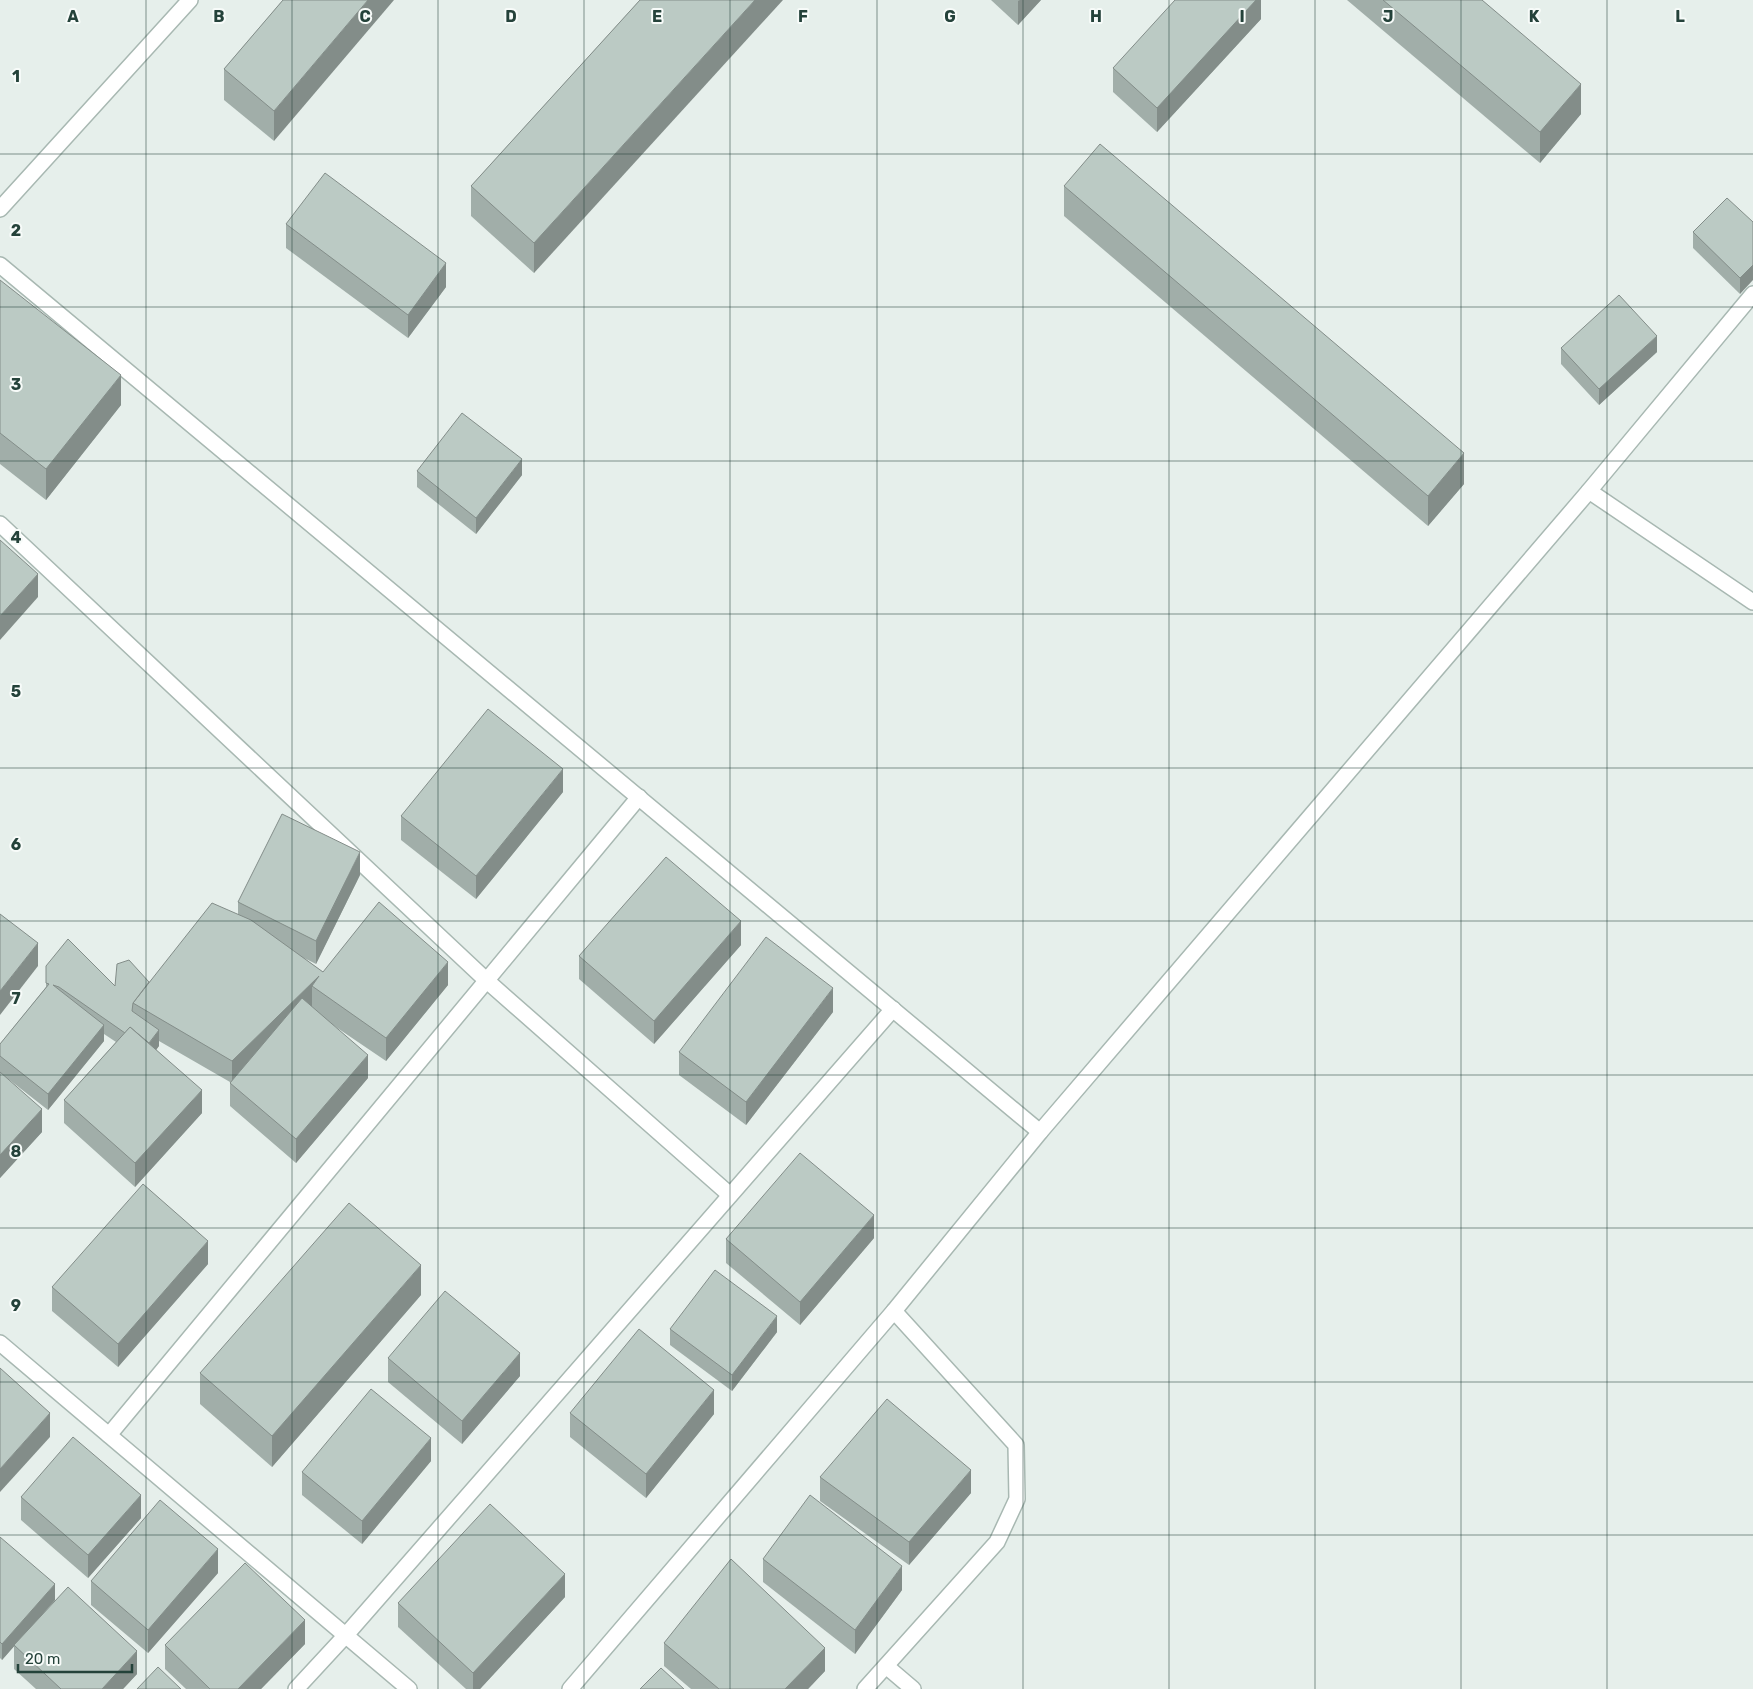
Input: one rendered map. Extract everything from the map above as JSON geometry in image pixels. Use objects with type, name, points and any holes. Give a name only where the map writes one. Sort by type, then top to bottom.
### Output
[{"type":"street","points":[[0,209],[190,0]]},
{"type":"street","points":[[0,265],[1040,1132]]},
{"type":"street","points":[[570,1689],[894,1311],[1040,1132],[1590,491],[1753,294]]},
{"type":"street","points":[[1590,491],[1753,602]]},
{"type":"street","points":[[0,524],[486,980],[730,1195]]},
{"type":"street","points":[[109,1435],[639,797]]},
{"type":"street","points":[[296,1689],[346,1636],[893,1009]]},
{"type":"street","points":[[865,1689],[997,1542],[1017,1500],[1016,1445],[894,1311]]},
{"type":"street","points":[[0,1343],[409,1689]]},
{"type":"street","points":[[886,1666],[913,1689]]},
{"type":"building","points":[[283,0],[368,0],[274,111],[224,69]]},
{"type":"building","points":[[640,0],[755,0],[534,243],[471,186]]},
{"type":"building","points":[[1175,0],[1256,0],[1157,108],[1113,68]]},
{"type":"building","points":[[1383,0],[1482,0],[1581,84],[1540,132]]},
{"type":"building","points":[[1100,144],[1464,453],[1428,496],[1064,186]]},
{"type":"building","points":[[325,173],[446,263],[408,315],[286,224]]},
{"type":"building","points":[[1727,198],[1753,222],[1753,265],[1740,278],[1693,232]]},
{"type":"building","points":[[0,280],[121,375],[46,469],[0,433]]},
{"type":"building","points":[[1619,295],[1657,336],[1599,389],[1561,348]]},
{"type":"building","points":[[462,413],[522,459],[476,518],[417,471]]},
{"type":"building","points":[[0,540],[38,574],[0,616]]},
{"type":"building","points":[[488,709],[563,769],[476,876],[401,816]]},
{"type":"building","points":[[282,814],[360,852],[316,941],[238,902]]},
{"type":"building","points":[[666,857],[741,921],[654,1021],[579,956]]},
{"type":"building","points":[[379,902],[448,962],[386,1038],[312,986],[319,976],[232,1061],[133,1003],[212,903],[251,920],[323,972]]},
{"type":"building","points":[[0,914],[38,943],[0,991]]},
{"type":"building","points":[[766,937],[833,988],[746,1102],[679,1052]]},
{"type":"building","points":[[68,939],[115,986],[117,964],[129,960],[149,982],[133,1003],[132,1011],[159,1030],[149,1043],[130,1027],[125,1033],[59,987],[53,985],[104,1025],[48,1094],[0,1056],[0,1044],[49,984],[46,983],[46,966]]},
{"type":"building","points":[[302,998],[368,1055],[296,1139],[230,1083]]},
{"type":"building","points":[[130,1027],[202,1090],[135,1163],[64,1100]]},
{"type":"building","points":[[0,1072],[42,1109],[0,1155]]},
{"type":"building","points":[[800,1153],[874,1215],[800,1302],[726,1239]]},
{"type":"building","points":[[143,1184],[208,1241],[118,1344],[52,1287]]},
{"type":"building","points":[[349,1203],[421,1265],[272,1436],[200,1373]]},
{"type":"building","points":[[715,1270],[777,1316],[732,1375],[670,1329]]},
{"type":"building","points":[[445,1291],[520,1353],[462,1421],[388,1358]]},
{"type":"building","points":[[639,1329],[714,1390],[646,1474],[570,1413]]},
{"type":"building","points":[[0,1368],[50,1413],[0,1469]]},
{"type":"building","points":[[371,1389],[431,1438],[362,1521],[302,1472]]},
{"type":"building","points":[[887,1399],[971,1470],[909,1542],[820,1477]]},
{"type":"building","points":[[73,1437],[141,1495],[88,1555],[21,1497]]},
{"type":"building","points":[[810,1495],[902,1566],[855,1630],[763,1559]]},
{"type":"building","points":[[160,1500],[218,1549],[148,1630],[91,1581]]},
{"type":"building","points":[[490,1504],[565,1574],[473,1673],[398,1603]]},
{"type":"building","points":[[0,1537],[55,1584],[2,1644],[0,1642]]},
{"type":"building","points":[[731,1559],[825,1648],[785,1689],[719,1689],[664,1643]]},
{"type":"building","points":[[245,1563],[305,1620],[238,1689],[210,1689],[165,1645]]},
{"type":"building","points":[[68,1587],[137,1651],[102,1689],[61,1689],[14,1645]]},
{"type":"building","points":[[158,1667],[181,1689],[137,1689]]},
{"type":"building","points":[[661,1668],[684,1689],[640,1689]]}]
